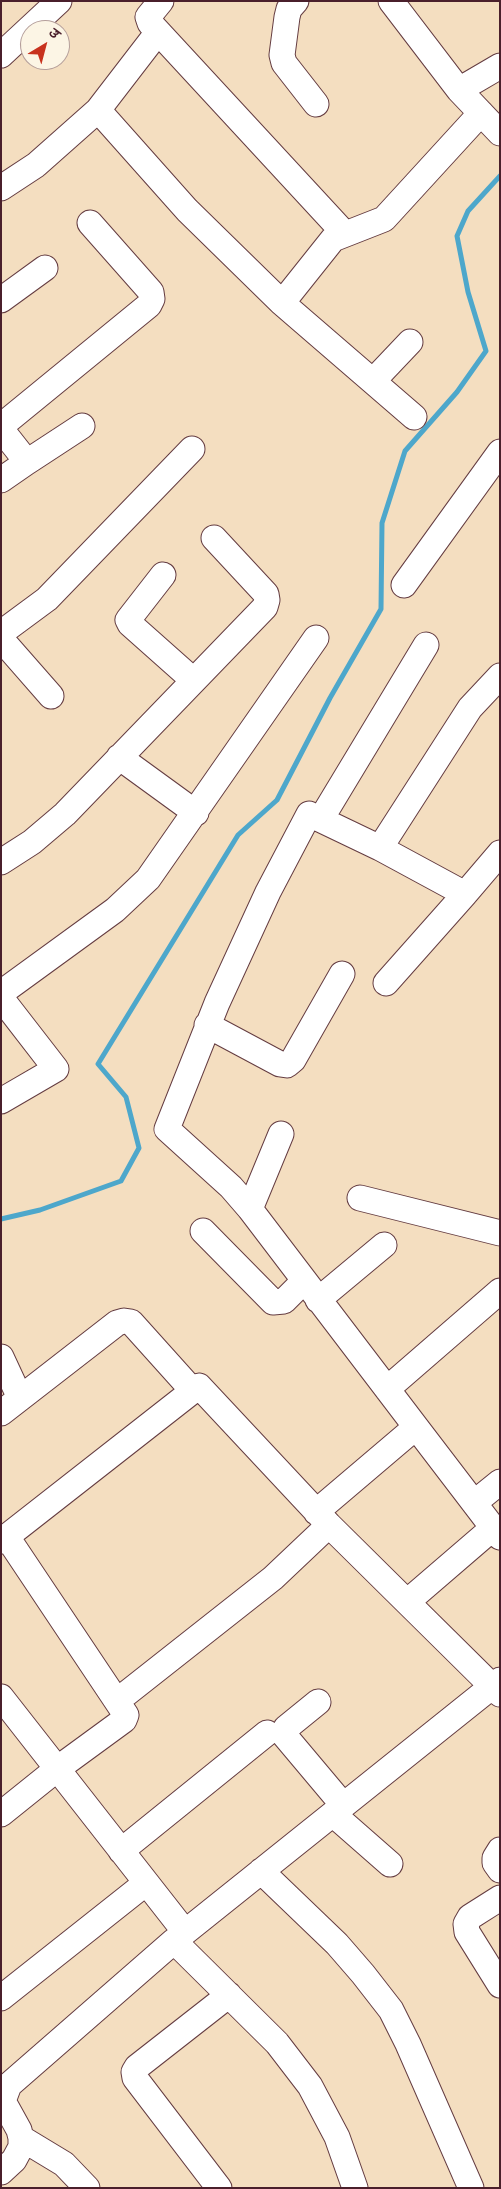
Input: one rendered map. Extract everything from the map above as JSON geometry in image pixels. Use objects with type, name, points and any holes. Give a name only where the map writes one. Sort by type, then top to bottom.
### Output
[{"type":"street","points":[[1,55],[59,1]]},
{"type":"street","points":[[161,1],[148,17],[150,23],[345,234]]},
{"type":"street","points":[[296,1],[289,9],[282,55],[284,63],[316,104]]},
{"type":"street","points":[[393,2],[459,90],[500,133]]},
{"type":"street","points":[[1,188],[36,165],[98,110],[158,32]]},
{"type":"street","points":[[459,90],[500,66]]},
{"type":"street","points":[[98,110],[187,210],[282,303],[414,417]]},
{"type":"street","points":[[282,303],[333,239],[378,224],[384,219],[481,113]]},
{"type":"street","points":[[27,462],[1,428],[148,305],[152,299],[151,292],[90,223]]},
{"type":"street","points":[[5,289],[45,268]]},
{"type":"street","points":[[373,382],[410,342]]},
{"type":"street","points":[[1,480],[82,426]]},
{"type":"street","points":[[1,633],[47,599],[192,449]]},
{"type":"street","points":[[404,585],[500,452]]},
{"type":"street","points":[[1,862],[32,842],[65,814],[193,680],[266,607],[266,594],[214,538]]},
{"type":"street","points":[[163,575],[128,620],[130,624],[193,680]]},
{"type":"street","points":[[1,993],[115,910],[134,894],[160,865],[316,638]]},
{"type":"street","points":[[1,639],[50,696]]},
{"type":"street","points":[[320,819],[426,645]]},
{"type":"street","points":[[380,848],[470,708],[500,676]]},
{"type":"street","points":[[119,757],[196,813]]},
{"type":"street","points":[[407,1602],[496,1532],[250,1209],[231,1187],[167,1129],[207,1025],[268,892],[309,814],[380,848],[465,894]]},
{"type":"street","points":[[386,983],[500,853]]},
{"type":"street","points":[[207,1025],[280,1064],[287,1065],[293,1060],[342,974]]},
{"type":"street","points":[[1,998],[56,1069],[1,1101]]},
{"type":"street","points":[[250,1209],[282,1134]]},
{"type":"street","points":[[360,1198],[500,1233]]},
{"type":"street","points":[[203,1231],[273,1302],[284,1301],[311,1290],[384,1245]]},
{"type":"street","points":[[387,1390],[500,1291]]},
{"type":"street","points":[[1,1357],[11,1406],[117,1323],[131,1322],[193,1390]]},
{"type":"street","points":[[1,1814],[57,1769],[124,1720],[125,1712],[4,1539],[198,1386],[323,1518],[407,1602],[497,1686],[180,1937],[9,2085],[3,2101],[21,2138],[64,2164],[87,2188]]},
{"type":"street","points":[[117,1701],[273,1578],[323,1518],[416,1427]]},
{"type":"street","points":[[474,1503],[500,1482]]},
{"type":"street","points":[[318,1702],[286,1728],[285,1736],[338,1810],[390,1864]]},
{"type":"street","points":[[3,1703],[146,1883],[180,1937],[229,1995],[277,2043],[310,2086],[338,2137],[355,2188]]},
{"type":"street","points":[[121,1851],[267,1733]]},
{"type":"street","points":[[500,1850],[495,1858],[500,1870]]},
{"type":"street","points":[[261,1871],[337,1944],[391,2010],[408,2044],[471,2188]]},
{"type":"street","points":[[1,1998],[146,1883]]},
{"type":"street","points":[[500,1898],[470,1917],[466,1924],[467,1932],[500,1985]]},
{"type":"street","points":[[219,2188],[134,2078],[134,2072],[137,2067],[229,1995]]},
{"type":"street","points":[[1,2172],[19,2154],[21,2138]]},
{"type":"waterway","points":[[1,1219],[40,1210],[121,1181],[139,1148],[126,1097],[98,1064],[238,835],[277,800],[330,698],[381,609],[382,523],[405,451],[457,392],[486,351],[468,292],[457,236],[468,211],[500,176]]}]
